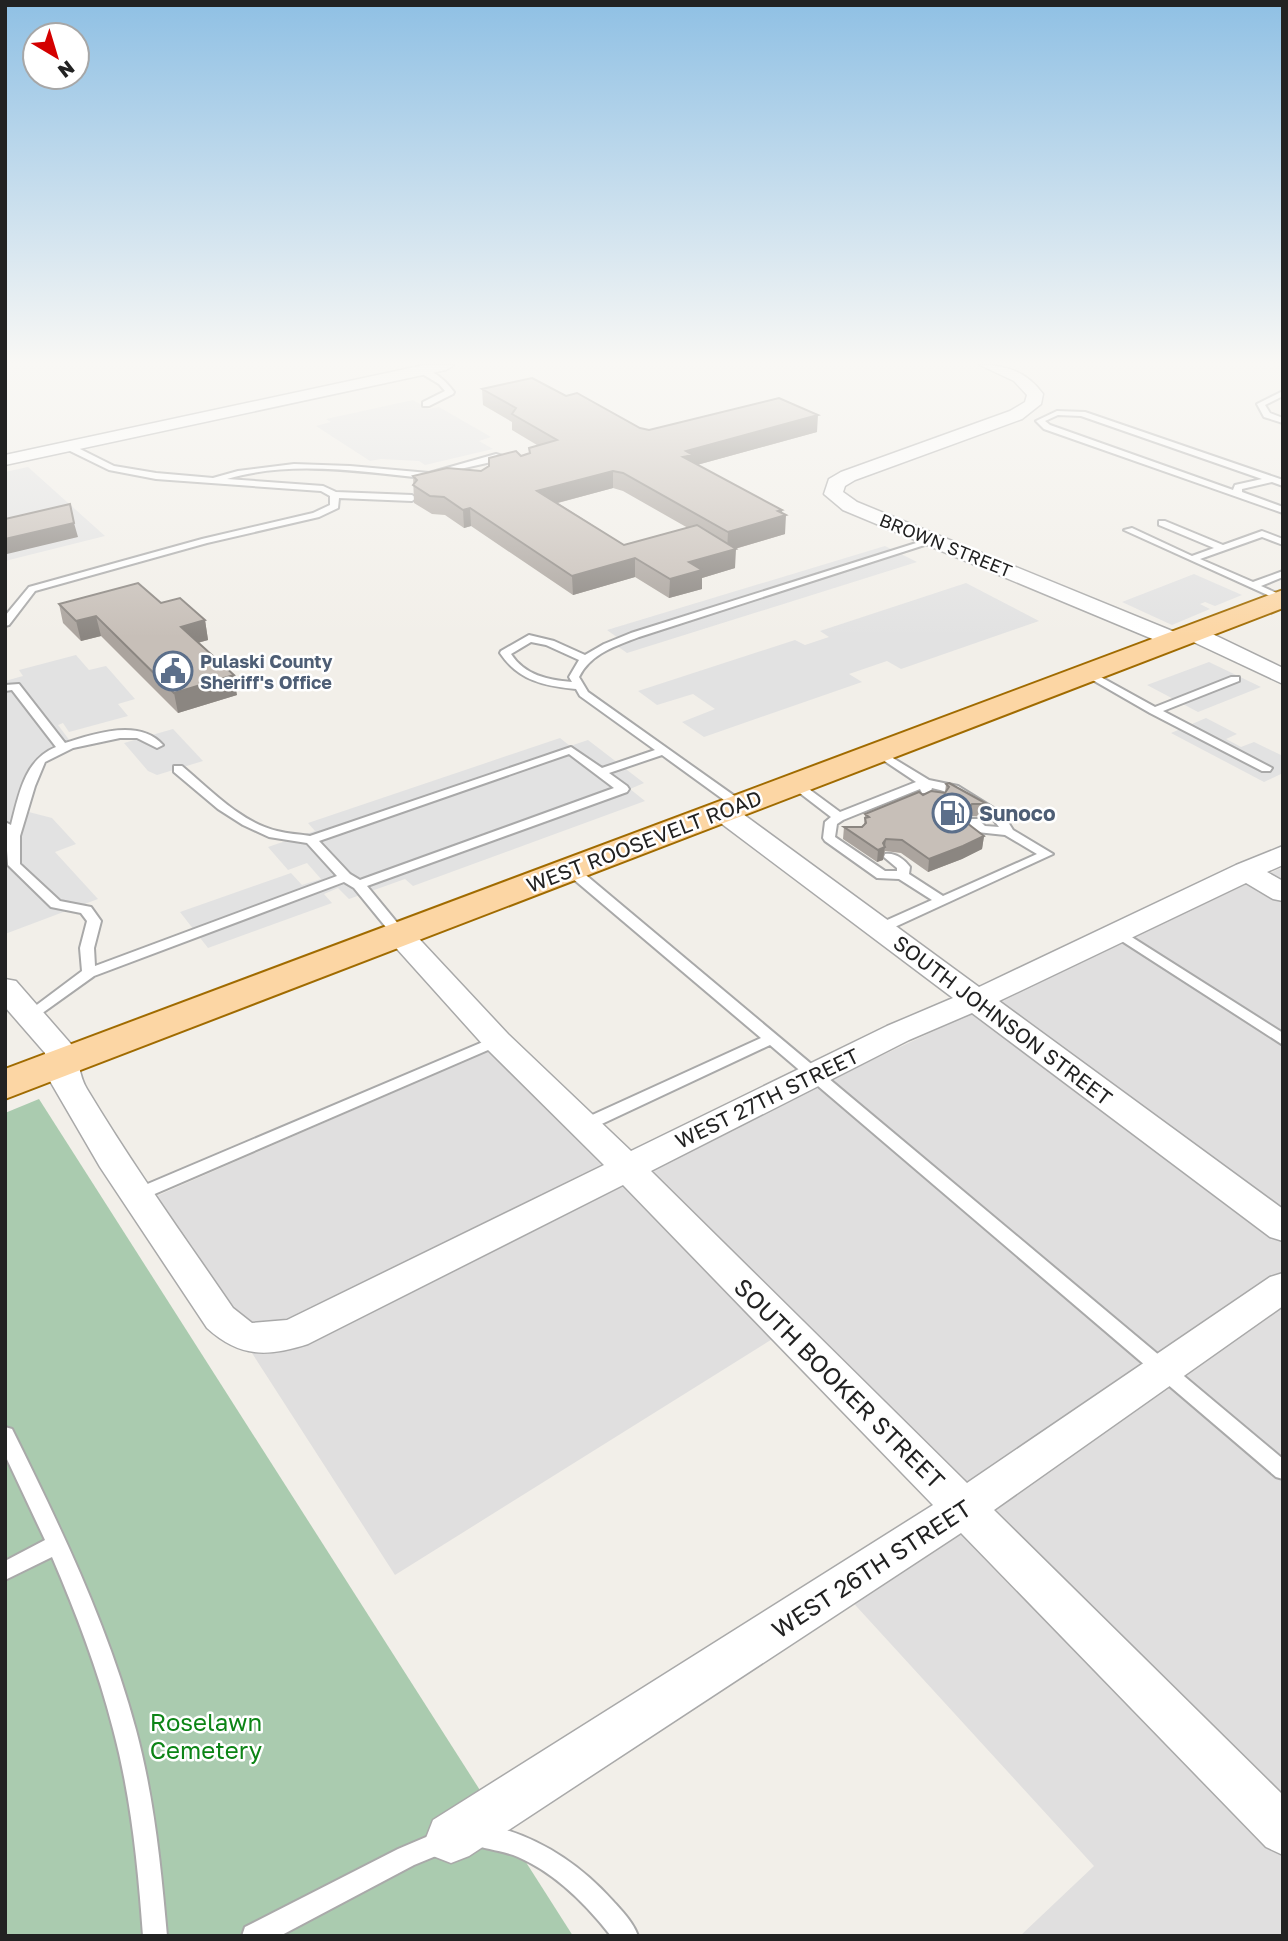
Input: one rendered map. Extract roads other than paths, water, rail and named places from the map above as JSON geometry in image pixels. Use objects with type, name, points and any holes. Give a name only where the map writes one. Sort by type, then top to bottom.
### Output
[{"type":"main road","name":"WEST ROOSEVELT ROAD","points":[[5,1085],[1183,637],[1272,594]]},
{"type":"street","points":[[5,460],[27,456]]},
{"type":"street","name":"BROWN STREET","points":[[904,456],[848,476],[833,488],[838,500],[1283,677]]},
{"type":"street","name":"SOUTH JOHNSON STREET","points":[[731,808],[974,1000],[1283,1228]]},
{"type":"street","name":"WEST 27TH STREET","points":[[137,1195],[220,1318],[237,1333],[252,1338],[273,1338],[295,1333],[813,1074],[1022,980],[1283,854]]},
{"type":"street","points":[[1246,871],[1283,893]]},
{"type":"street","name":"SOUTH BOOKER STREET","points":[[400,934],[497,1041],[585,1125],[1283,1829]]},
{"type":"street","points":[[5,989],[60,1051],[66,1081],[137,1195]]},
{"type":"street","name":"WEST 26TH STREET","points":[[451,1838],[964,1508],[1283,1287]]},
{"type":"lane","points":[[86,456],[111,468],[211,481],[323,489],[334,495],[412,498]]},
{"type":"lane","points":[[1130,456],[1283,510]]},
{"type":"lane","points":[[1206,456],[1278,481]]},
{"type":"lane","points":[[425,475],[496,457],[519,460]]},
{"type":"lane","points":[[1146,461],[1157,457]]},
{"type":"lane","points":[[211,481],[235,472],[274,466],[461,478]]},
{"type":"lane","points":[[1237,494],[1238,487],[1245,484],[1278,481]]},
{"type":"lane","points":[[5,623],[32,589],[205,541],[316,515],[335,506],[334,495]]},
{"type":"lane","points":[[1162,523],[1223,548]]},
{"type":"lane","points":[[1129,530],[1272,594],[1283,574]]},
{"type":"lane","points":[[1192,559],[1262,534],[1283,542]]},
{"type":"lane","points":[[731,808],[664,751],[584,694],[574,677],[578,665],[594,652],[635,635],[934,540]]},
{"type":"lane","points":[[580,686],[549,684],[530,678],[509,661],[505,653],[529,638],[550,643],[585,659]]},
{"type":"lane","points":[[1088,673],[1154,711],[1266,768]]},
{"type":"lane","points":[[1154,711],[1236,679]]},
{"type":"lane","points":[[5,688],[15,686],[63,748]]},
{"type":"lane","points":[[89,973],[87,948],[94,921],[86,910],[56,904],[10,867],[10,831],[41,760],[63,748],[129,734],[150,738],[157,745]]},
{"type":"lane","points":[[178,769],[255,827],[273,834],[311,840],[571,750],[623,789],[359,885]]},
{"type":"lane","points":[[600,772],[664,751]]},
{"type":"lane","points":[[878,752],[930,795]]},
{"type":"lane","points":[[794,784],[835,820],[851,830]]},
{"type":"lane","points":[[835,820],[954,789],[999,817],[1008,832]]},
{"type":"lane","points":[[835,820],[829,838],[882,874],[902,876],[942,901]]},
{"type":"lane","points":[[881,928],[1047,854],[1008,832],[973,826]]},
{"type":"lane","points":[[311,840],[345,877],[359,885],[400,934]]},
{"type":"lane","points":[[890,857],[904,867],[902,876]]},
{"type":"lane","points":[[570,869],[1283,1471]]},
{"type":"lane","points":[[29,1016],[89,973],[345,877]]},
{"type":"lane","points":[[1119,933],[1283,1040]]},
{"type":"lane","points":[[585,1125],[771,1039]]},
{"type":"lane","points":[[137,1195],[497,1041]]},
{"type":"lane","points":[[5,1435],[57,1544],[102,1658],[125,1731],[139,1803],[155,1936]]},
{"type":"lane","points":[[5,1571],[57,1544]]},
{"type":"lane","points":[[254,1936],[406,1857],[451,1838],[471,1834],[492,1836],[540,1856],[585,1888],[626,1936]]},
{"type":"place","name":"Pulaski County Sheriff's Office","points":[[173,671]]},
{"type":"place","name":"Sunoco","points":[[952,813]]},
{"type":"park label","name":"Roselawn Cemetery","points":[[206,1735]]}]
